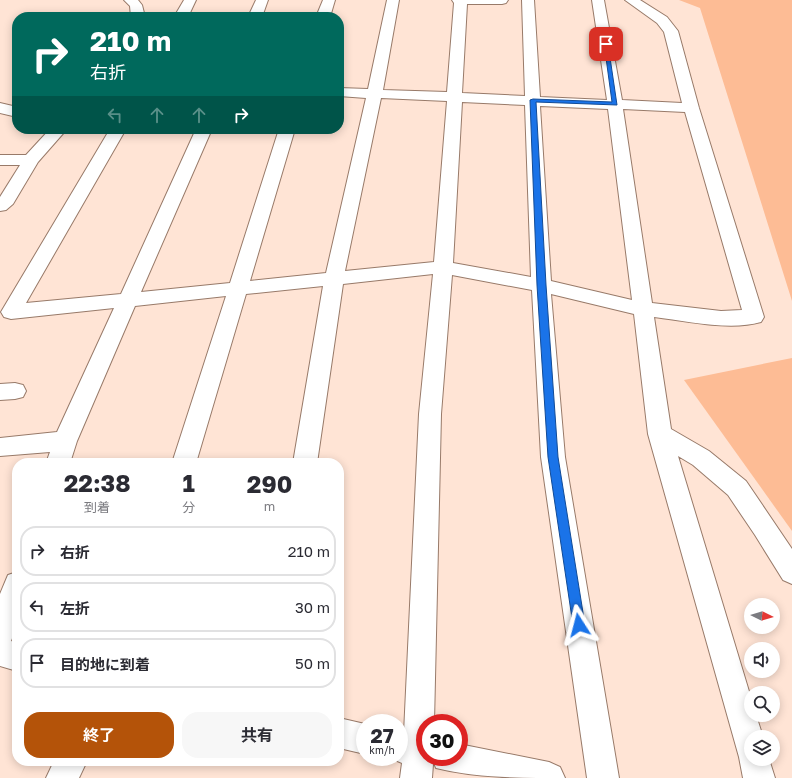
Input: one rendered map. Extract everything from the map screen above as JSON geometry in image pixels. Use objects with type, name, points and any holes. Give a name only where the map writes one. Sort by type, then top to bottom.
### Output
[{"type":"street","points":[[130,0],[136,5],[137,12]]},
{"type":"street","points":[[184,12],[190,0]]},
{"type":"street","points":[[256,12],[262,0]]},
{"type":"street","points":[[324,12],[329,0]]},
{"type":"street","points":[[306,458],[334,278],[375,93],[393,0]]},
{"type":"street","points":[[458,0],[502,0]]},
{"type":"street","points":[[422,714],[430,414],[461,0]]},
{"type":"street","points":[[528,0],[542,285],[553,457],[603,778]]},
{"type":"street","points":[[598,0],[615,104],[660,434],[746,730]]},
{"type":"street","points":[[115,134],[11,312],[442,267],[542,285],[642,309],[721,318],[754,317],[691,108],[671,31],[662,20],[631,0]]},
{"type":"street","points":[[344,92],[691,108]]},
{"type":"street","points":[[0,108],[12,111]]},
{"type":"street","points":[[0,206],[7,200],[31,160],[54,134]]},
{"type":"street","points":[[60,458],[65,441],[202,134]]},
{"type":"street","points":[[186,458],[285,134]]},
{"type":"street","points":[[0,160],[31,160]]},
{"type":"street","points":[[660,434],[701,458],[737,488],[764,527],[792,572]]},
{"type":"street","points":[[0,447],[65,441]]},
{"type":"street","points":[[0,634],[12,599]]},
{"type":"street","points":[[0,652],[12,656]]},
{"type":"street","points":[[344,734],[356,737]]},
{"type":"street","points":[[468,765],[549,778]]},
{"type":"street","points":[[62,778],[69,766]]},
{"type":"street","points":[[756,766],[759,778]]},
{"type":"shaded area","points":[[679,0],[792,0],[792,301],[700,8]]},
{"type":"shaded area","points":[[792,358],[792,531],[684,380]]},
{"type":"route","points":[[579,625],[553,457],[542,285],[533,100],[615,104],[606,44]]}]
